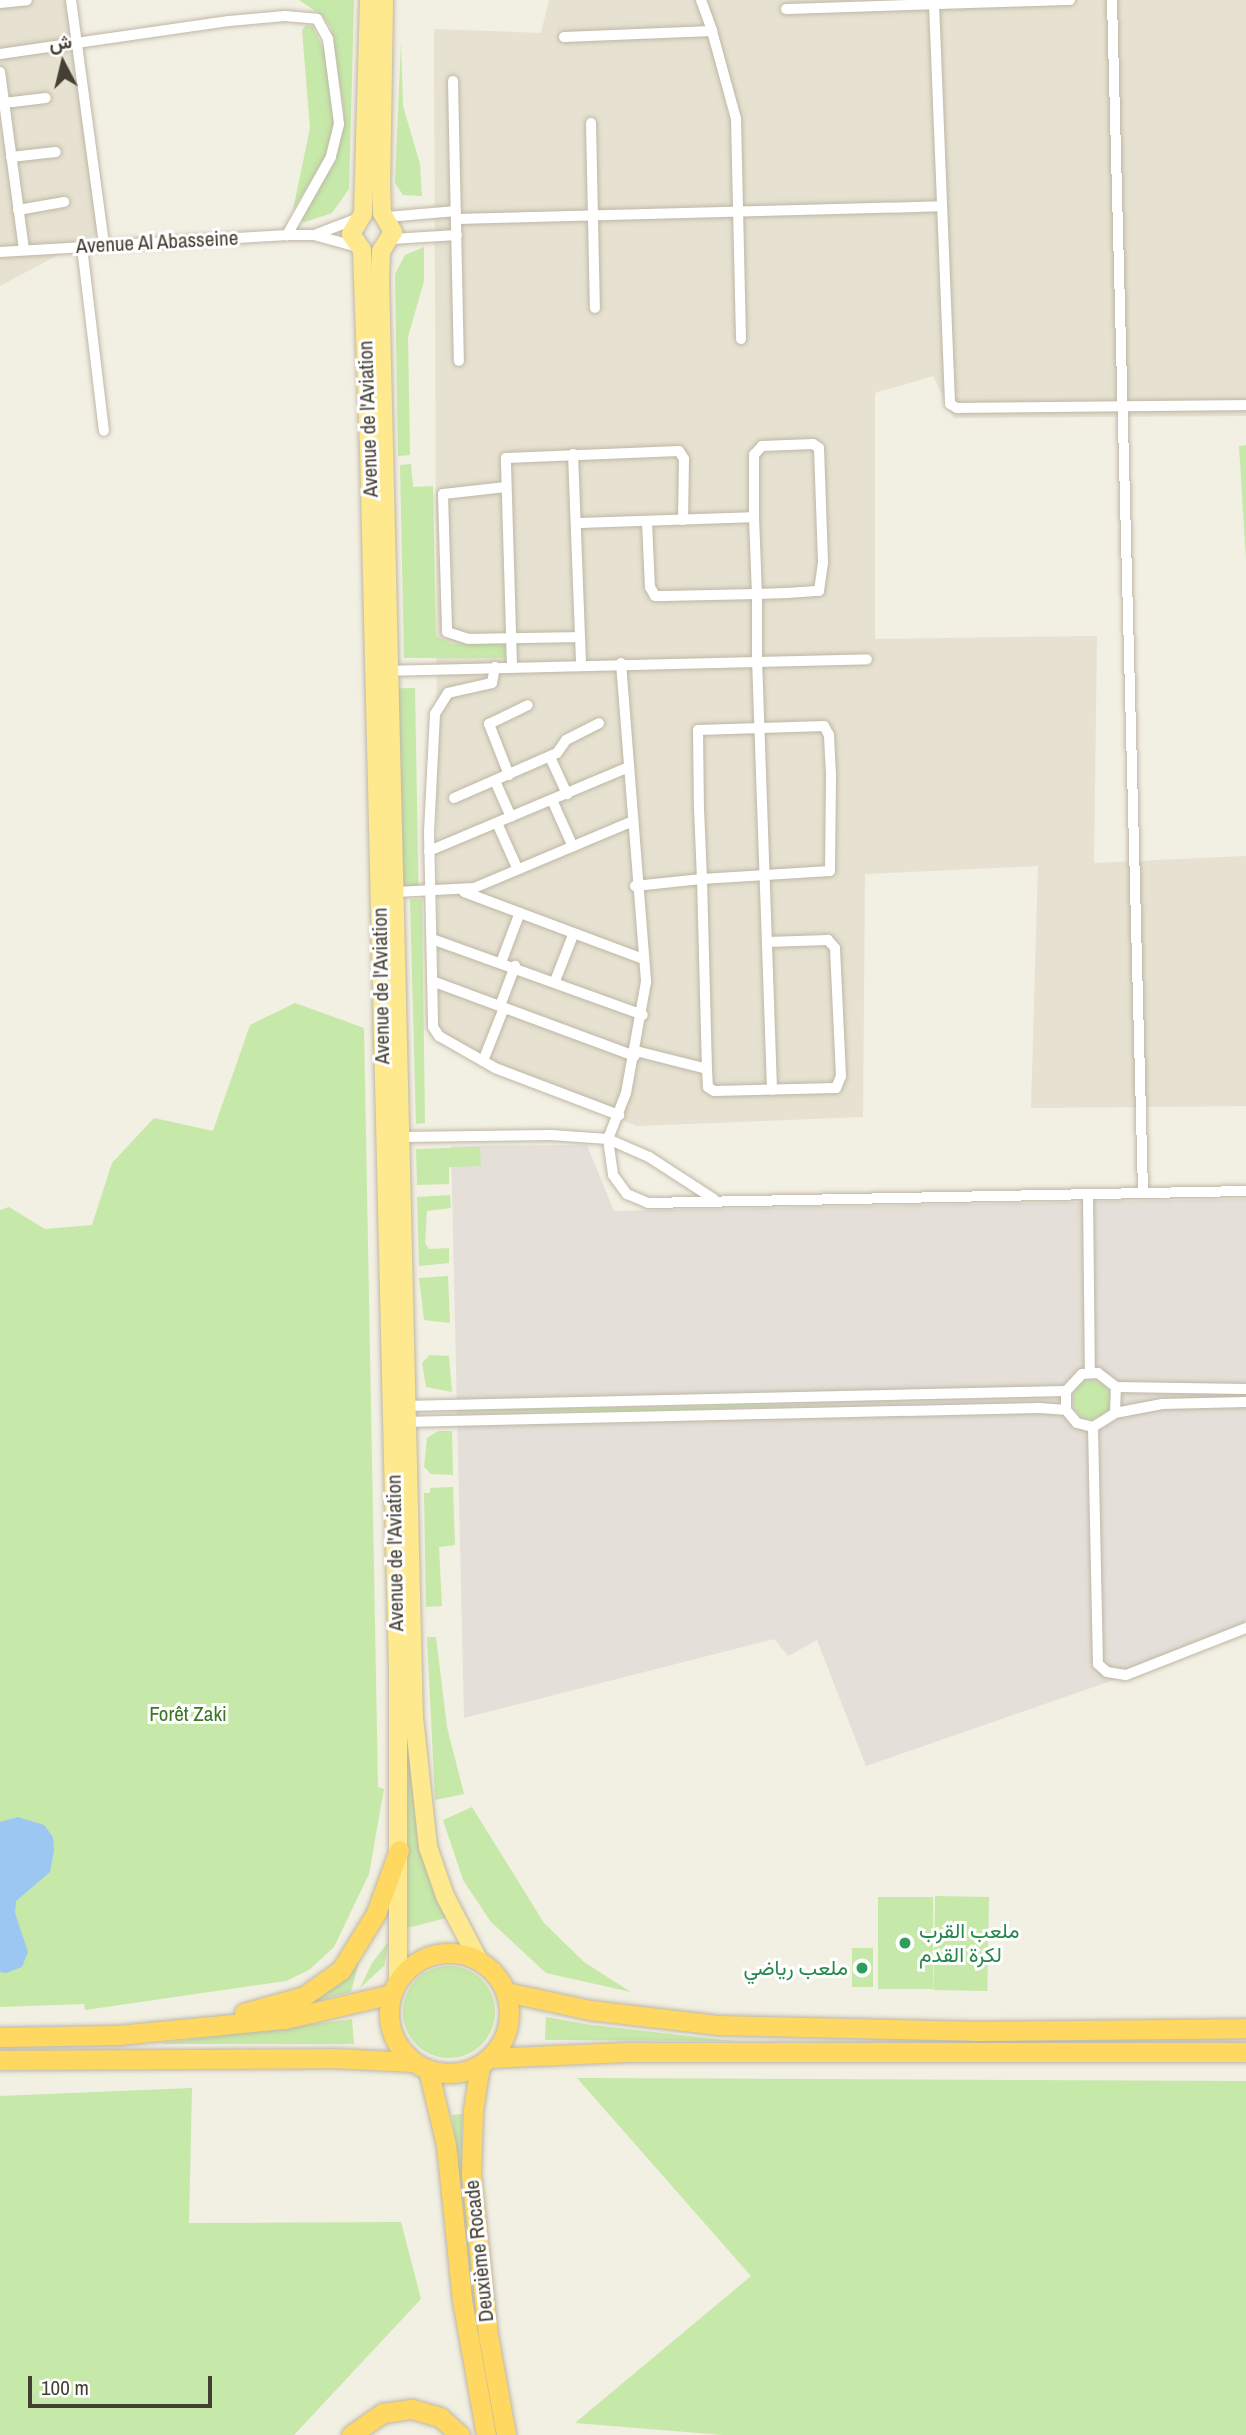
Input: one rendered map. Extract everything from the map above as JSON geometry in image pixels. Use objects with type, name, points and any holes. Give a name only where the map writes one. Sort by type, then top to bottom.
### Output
[{"type":"highway","points":[[178,2030],[283,2003],[324,1985],[341,1970],[366,1933],[399,1850]]},
{"type":"highway","points":[[0,2037],[178,2030],[321,2013],[395,1988],[421,1960],[450,1953],[479,1961],[506,1992],[590,2010],[717,2025],[976,2031],[1246,2028]]},
{"type":"highway","points":[[395,1988],[392,2032],[421,2066]]},
{"type":"highway","points":[[485,2061],[508,2027],[506,1992]]},
{"type":"highway","points":[[0,2060],[332,2058],[421,2066],[454,2073],[485,2061],[626,2052],[1246,2052]]},
{"type":"highway","name":"Deuxième Rocade","points":[[485,2061],[473,2109],[471,2174],[488,2335],[506,2435]]},
{"type":"highway","name":"Deuxième Rocade","points":[[421,2066],[444,2134],[462,2300],[486,2435]]},
{"type":"highway","points":[[351,2435],[383,2413],[412,2409],[440,2417],[460,2435]]},
{"type":"main road","name":"Avenue de l'Aviation","points":[[369,0],[359,217],[351,234],[360,249],[400,1414],[414,1718],[423,1822],[445,1896],[479,1961]]},
{"type":"main road","name":"Avenue de l'Aviation","points":[[384,0],[388,671],[401,1137],[399,1850],[395,1988]]},
{"type":"main road","points":[[359,217],[384,215]]},
{"type":"main road","points":[[360,249],[387,245]]},
{"type":"street","points":[[0,3],[27,0]]},
{"type":"street","points":[[71,0],[104,245]]},
{"type":"street","points":[[701,0],[736,119],[736,212],[741,338]]},
{"type":"street","points":[[786,9],[1070,0]]},
{"type":"street","points":[[1112,0],[1143,1193]]},
{"type":"street","points":[[934,4],[940,206],[951,406],[1246,405]]},
{"type":"street","points":[[0,54],[268,17],[306,16],[320,23],[334,66],[340,124],[331,157],[287,235]]},
{"type":"street","points":[[564,37],[712,31]]},
{"type":"street","points":[[0,72],[24,250]]},
{"type":"street","points":[[453,81],[459,360]]},
{"type":"street","points":[[4,103],[46,97]]},
{"type":"street","points":[[591,124],[595,308]]},
{"type":"street","points":[[11,157],[55,152]]},
{"type":"street","points":[[0,182],[14,183]]},
{"type":"street","points":[[18,209],[64,202]]},
{"type":"street","points":[[384,215],[591,215],[940,206]]},
{"type":"street","name":"Avenue Al Abasseine","points":[[314,235],[359,217]]},
{"type":"street","name":"Avenue Al Abasseine","points":[[0,252],[287,235],[314,235],[360,249]]},
{"type":"street","points":[[387,245],[457,235]]},
{"type":"street","points":[[82,247],[104,431]]},
{"type":"street","points":[[647,522],[653,595],[757,594],[822,589],[817,446],[756,448],[754,517],[757,594],[757,659],[772,1090]]},
{"type":"street","points":[[512,666],[507,457],[681,452],[683,520]]},
{"type":"street","points":[[573,454],[580,664]]},
{"type":"street","points":[[506,487],[444,492],[441,523],[447,632],[456,638],[579,637]]},
{"type":"street","points":[[577,523],[754,517]]},
{"type":"street","points":[[388,671],[757,659],[867,659]]},
{"type":"street","points":[[621,663],[635,886],[643,959],[643,1015],[619,1115],[608,1139],[613,1175],[618,1186],[637,1200],[720,1201],[1246,1191]]},
{"type":"street","points":[[495,667],[492,683],[448,693],[436,707],[429,850],[435,1032],[483,1061],[619,1115]]},
{"type":"street","points":[[509,775],[489,724],[528,705]]},
{"type":"street","points":[[454,798],[550,757],[563,749],[566,740],[599,723]]},
{"type":"street","points":[[635,886],[702,879],[832,869],[829,734],[824,726],[698,730],[702,879],[707,1069],[711,1091],[836,1088],[841,1076],[835,948],[828,940],[767,942]]},
{"type":"street","points":[[550,757],[567,794]]},
{"type":"street","points":[[429,850],[629,767]]},
{"type":"street","points":[[495,781],[511,817]]},
{"type":"street","points":[[552,800],[573,847]]},
{"type":"street","points":[[396,892],[461,892],[633,821]]},
{"type":"street","points":[[497,823],[518,870]]},
{"type":"street","points":[[461,892],[643,959]]},
{"type":"street","points":[[502,960],[519,915]]},
{"type":"street","points":[[555,981],[573,935]]},
{"type":"street","points":[[432,939],[502,960],[643,1015]]},
{"type":"street","points":[[483,1061],[515,965]]},
{"type":"street","points":[[432,981],[635,1054],[707,1069]]},
{"type":"street","points":[[401,1137],[551,1135],[608,1139],[649,1157],[693,1189],[720,1201]]},
{"type":"street","points":[[1088,1194],[1090,1372]]},
{"type":"street","points":[[1090,1372],[1105,1376],[1116,1387],[1244,1389],[1244,1402],[1161,1404],[1115,1413],[1093,1427],[1077,1423],[1066,1410],[1066,1391],[1075,1378],[1090,1372]]},
{"type":"street","points":[[1115,1413],[1116,1387]]},
{"type":"street","points":[[400,1414],[1066,1391]]},
{"type":"street","points":[[400,1414],[1066,1410]]},
{"type":"street","points":[[1093,1427],[1098,1664],[1107,1672],[1126,1675],[1246,1628]]},
{"type":"shaded area","points":[[0,0],[72,0],[105,230],[0,286]]},
{"type":"shaded area","points":[[549,0],[1246,0],[1246,416],[954,418],[933,376],[875,393],[875,639],[1097,636],[1094,863],[1246,856],[1246,1106],[1031,1108],[1038,866],[865,874],[863,1117],[636,1126],[438,1036],[434,29],[541,33]]},
{"type":"shaded area","points":[[587,1145],[614,1211],[1246,1199],[1246,1634],[866,1766],[817,1640],[788,1656],[774,1639],[464,1718],[451,1146]]},
{"type":"green space","points":[[299,0],[354,0],[349,189],[332,213],[305,222],[301,220],[343,121],[344,110],[331,28],[323,16]]},
{"type":"green space","points":[[306,25],[313,27],[325,52],[335,119],[327,153],[293,210],[310,128],[302,30]]},
{"type":"green space","points":[[401,42],[403,106],[420,164],[422,196],[403,195],[395,183]]},
{"type":"green space","points":[[424,247],[424,281],[408,337],[410,455],[398,456],[395,274],[405,255]]},
{"type":"green space","points":[[1246,445],[1246,560],[1239,446]]},
{"type":"green space","points":[[411,464],[413,487],[433,486],[436,636],[451,644],[505,643],[505,658],[404,658],[400,465]]},
{"type":"green space","points":[[399,688],[415,688],[418,887],[402,887]]},
{"type":"green space","points":[[410,899],[422,899],[425,1123],[416,1124]]},
{"type":"green space","name":"Forêt Zaki","points":[[295,1003],[364,1028],[378,1787],[384,1789],[369,1874],[334,1947],[309,1970],[286,1981],[85,2010],[84,2004],[0,2007],[0,1210],[9,1207],[45,1229],[92,1225],[112,1163],[154,1118],[213,1131],[250,1025]]},
{"type":"green space","points":[[480,1147],[481,1166],[449,1167],[449,1184],[417,1185],[416,1149]]},
{"type":"green space","points":[[450,1195],[451,1208],[427,1211],[425,1243],[429,1249],[449,1248],[449,1263],[419,1266],[417,1197]]},
{"type":"green space","points":[[448,1276],[450,1323],[424,1320],[419,1278]]},
{"type":"green space","points":[[430,1355],[449,1356],[452,1392],[426,1387],[422,1363]]},
{"type":"green space","points":[[1092,1381],[1106,1386],[1111,1400],[1106,1414],[1092,1419],[1078,1414],[1073,1400],[1078,1386]]},
{"type":"green space","points":[[845,1404],[651,1411],[455,1411],[457,1410]]},
{"type":"green space","points":[[438,1431],[452,1431],[453,1475],[431,1474],[424,1467],[427,1438]]},
{"type":"green space","points":[[453,1487],[455,1545],[439,1547],[442,1606],[426,1607],[424,1493],[430,1493],[430,1488]]},
{"type":"green space","points":[[427,1637],[436,1637],[447,1727],[464,1794],[435,1800]]},
{"type":"green space","points":[[407,1728],[418,1844],[446,1918],[407,1928]]},
{"type":"green space","points":[[472,1807],[544,1923],[584,1962],[631,1992],[546,1973],[491,1922],[463,1880],[443,1820]]},
{"type":"green space","name":"ملعب القرب لكرة القدم","points":[[935,1896],[989,1897],[987,1991],[933,1990]]},
{"type":"green space","name":"ملعب القرب لكرة القدم","points":[[878,1897],[933,1897],[933,1989],[878,1989]]},
{"type":"green space","points":[[389,1941],[384,1966],[360,1988],[372,1963]]},
{"type":"green space","name":"ملعب رياضي","points":[[852,1948],[873,1948],[873,1987],[852,1987]]},
{"type":"green space","points":[[359,1962],[351,1992],[303,2004],[333,1988]]},
{"type":"green space","points":[[449,1966],[467,1969],[482,1979],[492,1994],[495,2012],[492,2030],[482,2045],[467,2055],[449,2058],[431,2055],[416,2045],[406,2030],[403,2012],[406,1994],[416,1979],[431,1969]]},
{"type":"green space","points":[[546,2017],[591,2025],[734,2041],[545,2040]]},
{"type":"green space","points":[[352,2019],[354,2044],[161,2044],[162,2043]]},
{"type":"green space","points":[[577,2078],[1246,2081],[1246,2435],[723,2435],[575,2423],[751,2276]]},
{"type":"green space","points":[[192,2088],[189,2223],[401,2222],[421,2299],[294,2435],[0,2435],[0,2096]]},
{"type":"green space","points":[[462,2114],[462,2177],[460,2178],[452,2115]]},
{"type":"water","points":[[18,1817],[44,1825],[53,1837],[54,1851],[50,1872],[16,1901],[15,1913],[28,1952],[22,1967],[6,1973],[0,1972],[0,1822]]},
{"type":"place","name":"ملعب القرب لكرة القدم","points":[[905,1943]]},
{"type":"place","name":"ملعب رياضي","points":[[862,1968]]}]
